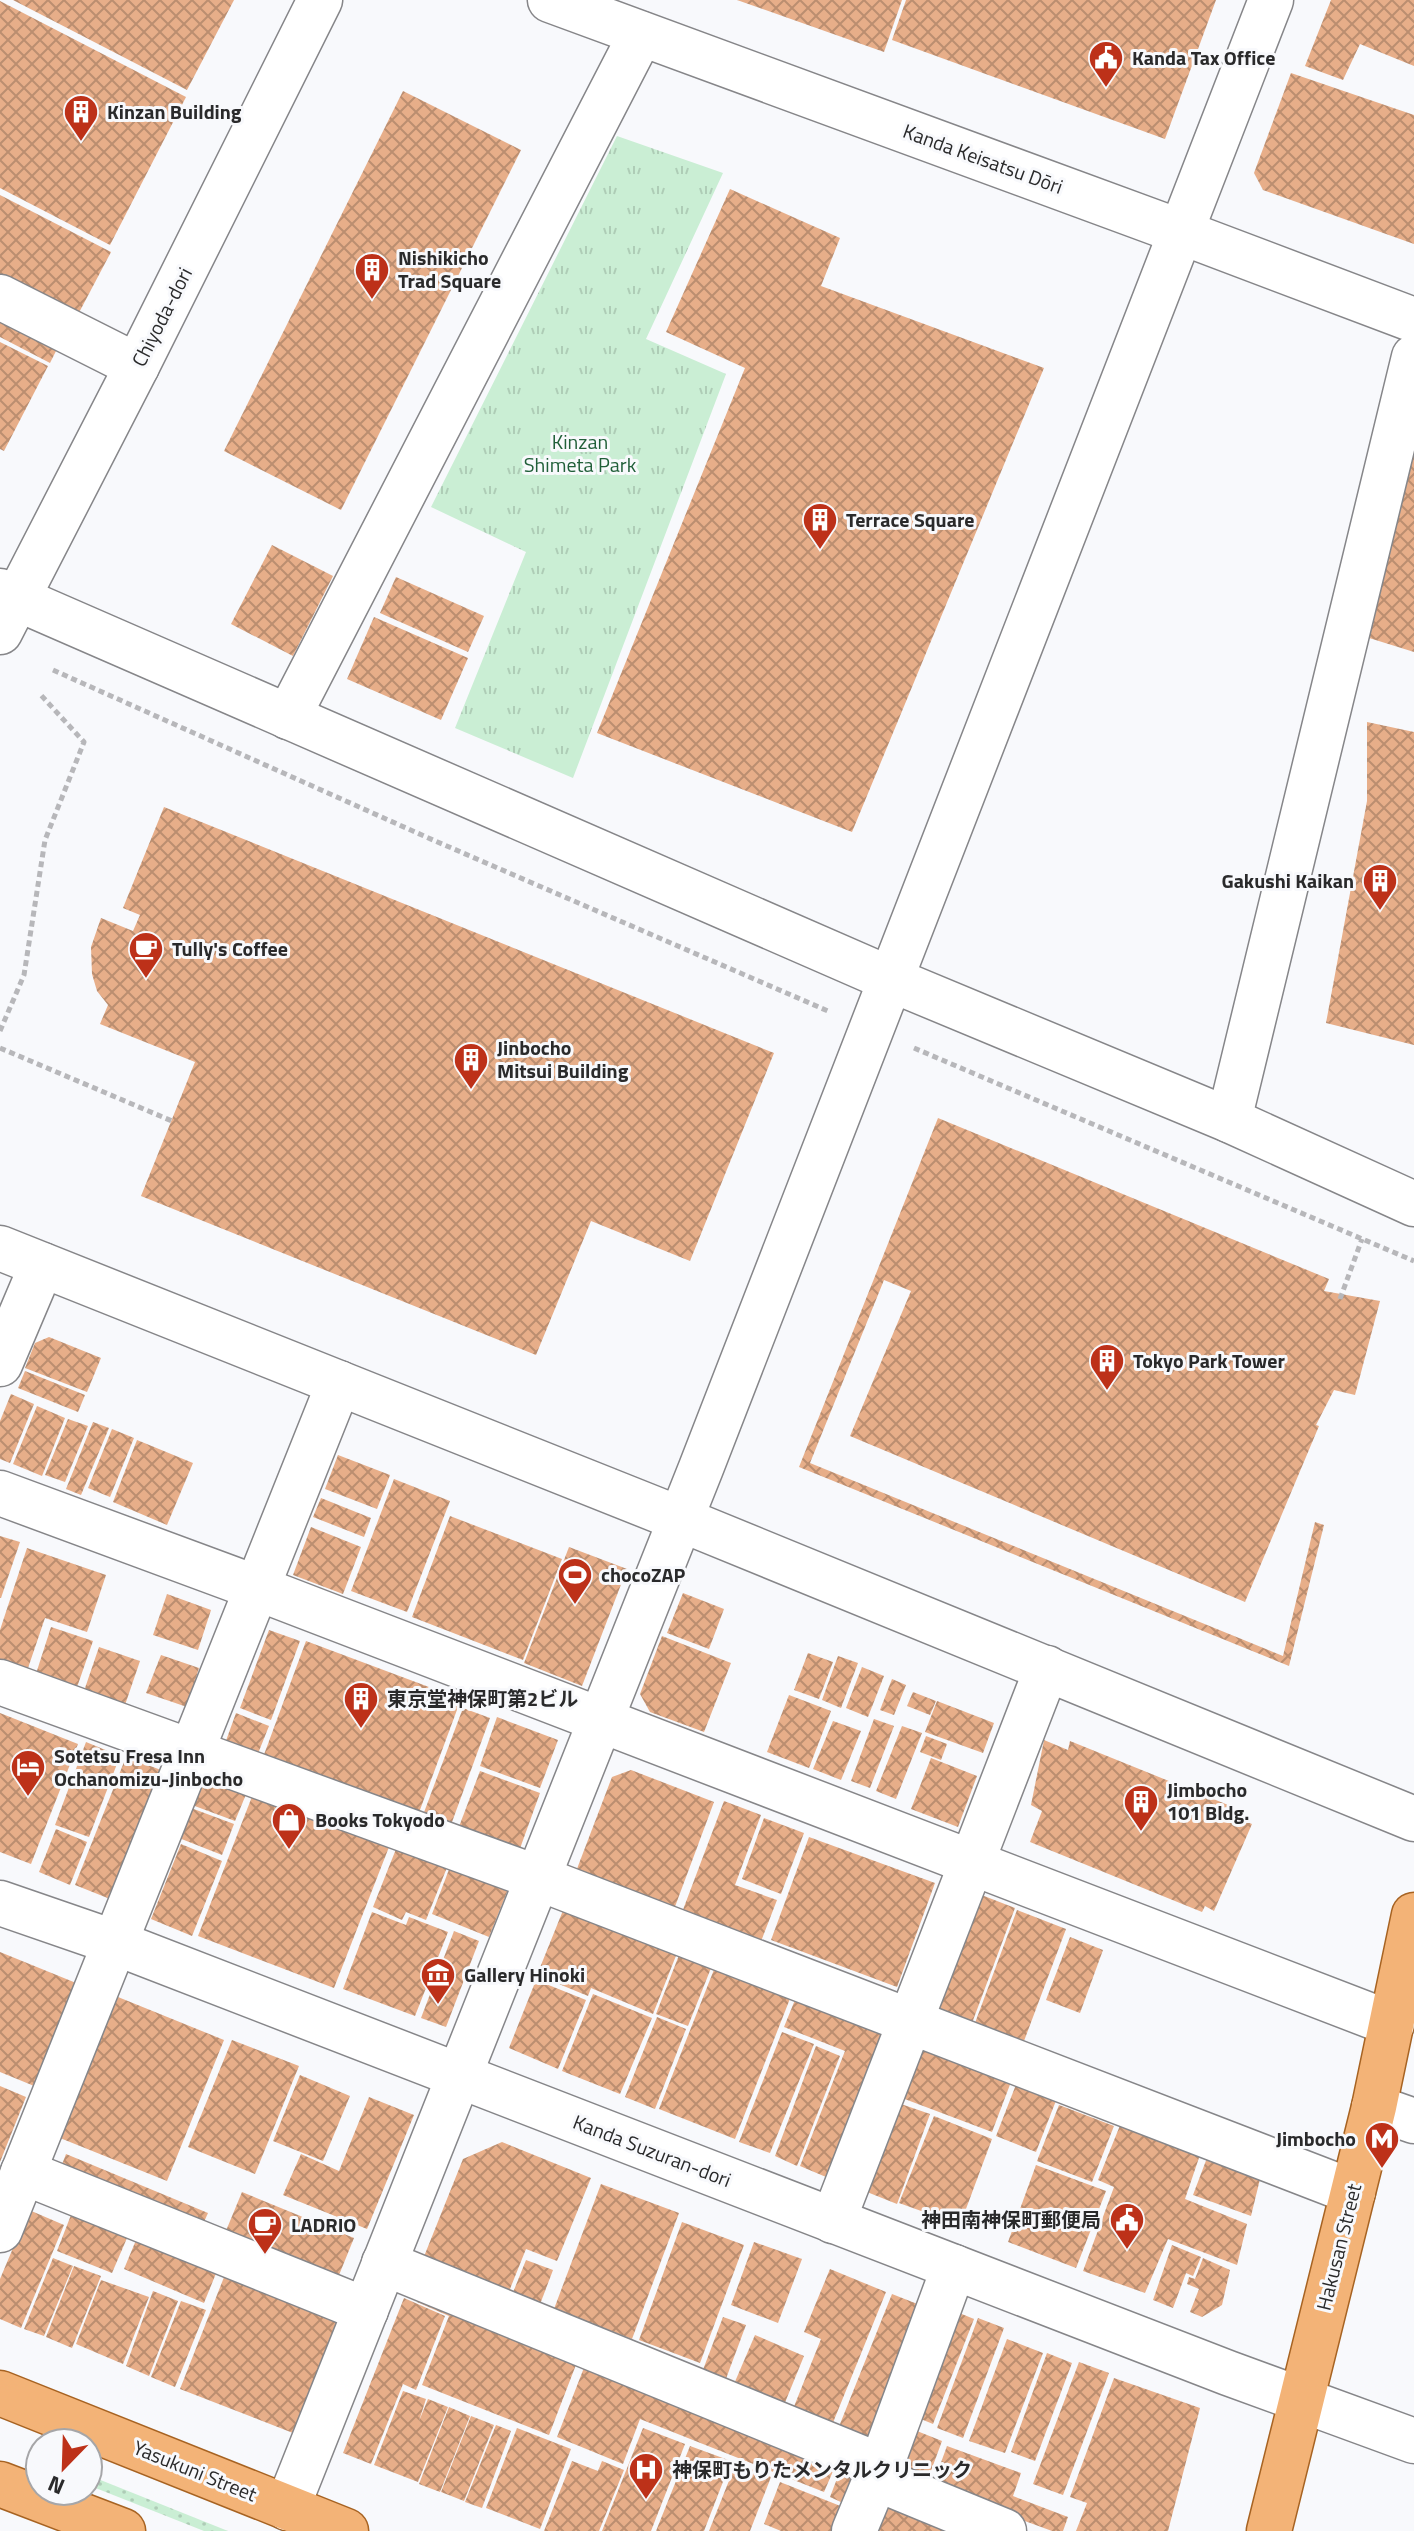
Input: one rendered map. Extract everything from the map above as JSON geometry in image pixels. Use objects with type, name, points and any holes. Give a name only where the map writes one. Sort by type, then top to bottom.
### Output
[{"type":"main road","name":"Hakusan Street","points":[[1269,2531],[1353,2192],[1394,2114],[1392,2024],[1414,1915]]},
{"type":"main road","name":"Yasukuni Street","points":[[0,2393],[346,2531]]},
{"type":"main road","points":[[0,2484],[123,2531]]},
{"type":"street","name":"Chiyoda-dori","points":[[6,607],[137,366],[320,0]]},
{"type":"street","name":"Kanda Keisatsu Dōri","points":[[550,0],[1414,320]]},
{"type":"street","points":[[287,2508],[680,1519],[1271,0]]},
{"type":"street","points":[[288,717],[641,34]]},
{"type":"street","points":[[0,297],[137,366]]},
{"type":"street","points":[[1229,1120],[1414,357]]},
{"type":"street","points":[[6,607],[288,717],[890,979],[1229,1120],[1414,1204]]},
{"type":"street","points":[[0,1248],[680,1519],[1414,1819]]},
{"type":"street","points":[[0,1364],[42,1265]]},
{"type":"street","points":[[0,2230],[339,1383]]},
{"type":"street","points":[[0,1493],[601,1719],[1392,2024]]},
{"type":"street","points":[[833,2221],[1047,1668]]},
{"type":"street","points":[[0,1682],[538,1878],[1353,2192]]},
{"type":"street","name":"Kanda Suzuran-dori","points":[[0,1903],[116,1943],[833,2221],[1414,2441]]},
{"type":"street","points":[[23,2172],[366,2310]]},
{"type":"street","points":[[384,2263],[881,2466],[887,2483],[1004,2531]]},
{"type":"street","points":[[854,2531],[954,2267]]},
{"type":"path","points":[[53,670],[870,1030],[1414,1261]]},
{"type":"path","points":[[0,1031],[24,975],[45,840],[84,742],[40,694]]},
{"type":"path","points":[[0,1048],[172,1121]]},
{"type":"path","points":[[1340,1299],[1362,1239]]},
{"type":"green space","name":"Kinzan Shimeta Park","points":[[617,136],[723,173],[646,339],[726,374],[573,778],[455,728],[526,552],[431,507]]},
{"type":"green space","points":[[104,2481],[228,2531],[204,2531],[104,2491]]},
{"type":"building","points":[[13,0],[234,0],[187,90]]},
{"type":"building","points":[[737,0],[902,0],[884,52]]},
{"type":"building","name":"Kanda Tax Office","points":[[906,0],[1216,0],[1165,139],[892,40]]},
{"type":"building","points":[[1331,0],[1414,0],[1414,66],[1360,44],[1343,80],[1305,66]]},
{"type":"building","name":"Kinzan Building","points":[[0,1],[186,97],[110,245],[0,188]]},
{"type":"building","points":[[1291,73],[1414,115],[1414,244],[1263,190],[1254,173]]},
{"type":"building","name":"Nishikicho Trad Square","points":[[403,91],[521,150],[341,510],[224,451]]},
{"type":"building","name":"Terrace Square","points":[[730,189],[840,238],[821,286],[1044,368],[852,832],[597,733],[745,368],[666,332]]},
{"type":"building","points":[[0,195],[111,252],[73,324],[0,286]]},
{"type":"building","points":[[0,313],[60,343],[50,363],[0,337]]},
{"type":"building","points":[[0,342],[48,366],[4,451],[0,449]]},
{"type":"building","points":[[1414,457],[1414,652],[1366,637]]},
{"type":"building","points":[[272,545],[333,576],[293,656],[231,624]]},
{"type":"building","points":[[396,577],[484,616],[468,652],[380,613]]},
{"type":"building","points":[[374,617],[468,658],[441,720],[347,679]]},
{"type":"building","name":"Gakushi Kaikan","points":[[1367,722],[1414,732],[1414,1045],[1326,1023],[1367,801]]},
{"type":"building","name":"Jinbocho Mitsui Building","points":[[164,807],[774,1053],[690,1261],[591,1221],[536,1355],[141,1196],[195,1062],[100,1024],[108,1005],[97,991],[92,974],[91,947],[101,918],[133,931],[140,915],[123,908]]},
{"type":"building","name":"Tokyo Park Tower","points":[[938,1118],[1329,1279],[1324,1291],[1380,1301],[1355,1395],[1334,1390],[1316,1425],[1319,1426],[1245,1602],[850,1436],[911,1291],[884,1280],[810,1463],[1283,1656],[1315,1522],[1324,1525],[1289,1666],[799,1467]]},
{"type":"building","points":[[49,1337],[101,1358],[87,1392],[25,1368],[35,1343]]},
{"type":"building","points":[[25,1371],[85,1395],[78,1412],[18,1388]]},
{"type":"building","points":[[11,1394],[34,1404],[10,1463],[0,1459],[0,1421]]},
{"type":"building","points":[[37,1406],[65,1418],[42,1476],[13,1464]]},
{"type":"building","points":[[68,1419],[88,1426],[65,1482],[45,1475]]},
{"type":"building","points":[[93,1422],[109,1428],[81,1495],[66,1489]]},
{"type":"building","points":[[112,1429],[134,1438],[110,1497],[88,1488]]},
{"type":"building","points":[[137,1440],[193,1463],[167,1525],[113,1502]]},
{"type":"building","points":[[338,1455],[390,1475],[377,1509],[325,1489]]},
{"type":"building","points":[[394,1479],[450,1501],[407,1612],[351,1591]]},
{"type":"building","points":[[321,1498],[371,1518],[364,1537],[313,1517]]},
{"type":"building","points":[[450,1516],[562,1559],[523,1660],[412,1617]]},
{"type":"building","points":[[311,1527],[361,1547],[343,1594],[293,1575]]},
{"type":"building","points":[[0,1536],[20,1542],[1,1598],[0,1598]]},
{"type":"building","points":[[569,1547],[627,1569],[582,1686],[524,1663]]},
{"type":"building","points":[[27,1548],[106,1575],[87,1632],[45,1618],[27,1671],[0,1662],[0,1630]]},
{"type":"building","points":[[683,1593],[724,1609],[709,1649],[667,1633]]},
{"type":"building","points":[[167,1594],[211,1610],[198,1650],[153,1635]]},
{"type":"building","points":[[51,1627],[93,1641],[75,1693],[34,1680]]},
{"type":"building","points":[[269,1630],[300,1641],[271,1720],[240,1708]]},
{"type":"building","points":[[662,1636],[731,1663],[704,1732],[650,1712],[640,1694]]},
{"type":"building","name":"東京堂神保町第2ビル","points":[[306,1641],[461,1699],[417,1818],[262,1760]]},
{"type":"building","points":[[99,1647],[140,1661],[125,1705],[84,1691]]},
{"type":"building","points":[[808,1653],[833,1662],[819,1699],[794,1690]]},
{"type":"building","points":[[161,1655],[199,1668],[187,1707],[146,1693]]},
{"type":"building","points":[[838,1656],[858,1663],[841,1708],[822,1700]]},
{"type":"building","points":[[862,1667],[884,1676],[868,1717],[846,1708]]},
{"type":"building","points":[[892,1679],[906,1685],[894,1715],[880,1710]]},
{"type":"building","points":[[913,1692],[936,1701],[930,1715],[907,1706]]},
{"type":"building","points":[[789,1695],[831,1711],[809,1768],[767,1752]]},
{"type":"building","points":[[937,1701],[994,1723],[983,1753],[925,1732]]},
{"type":"building","points":[[463,1708],[490,1718],[448,1833],[420,1823]]},
{"type":"building","name":"Sotetsu Fresa Inn Ochanomizu-Jinbocho","points":[[0,1713],[78,1744],[31,1864],[0,1852]]},
{"type":"building","points":[[236,1713],[269,1726],[255,1761],[223,1749]]},
{"type":"building","points":[[497,1717],[558,1740],[540,1788],[480,1766]]},
{"type":"building","points":[[874,1719],[894,1726],[870,1788],[851,1781]]},
{"type":"building","points":[[833,1721],[861,1731],[841,1780],[813,1769]]},
{"type":"building","points":[[902,1726],[922,1733],[896,1799],[876,1791]]},
{"type":"building","points":[[926,1736],[947,1744],[941,1760],[920,1752]]},
{"type":"building","name":"Jimbocho 101 Bldg.","points":[[1044,1740],[1068,1750],[1070,1741],[1243,1811],[1240,1819],[1252,1824],[1214,1911],[1205,1906],[1202,1912],[1030,1842],[1042,1811],[1031,1805]]},
{"type":"building","points":[[86,1742],[120,1756],[89,1837],[55,1825]]},
{"type":"building","points":[[126,1757],[161,1770],[110,1899],[75,1885]]},
{"type":"building","points":[[931,1758],[977,1776],[958,1827],[911,1809]]},
{"type":"building","points":[[631,1770],[714,1802],[673,1912],[575,1874],[612,1777]]},
{"type":"building","points":[[480,1771],[540,1793],[518,1854],[457,1832]]},
{"type":"building","points":[[204,1775],[247,1792],[235,1821],[192,1805]]},
{"type":"building","points":[[253,1794],[389,1847],[334,1988],[198,1936]]},
{"type":"building","points":[[724,1801],[761,1815],[735,1885],[777,1900],[760,1944],[681,1915]]},
{"type":"building","points":[[191,1808],[234,1824],[222,1855],[179,1838]]},
{"type":"building","points":[[764,1818],[804,1833],[781,1894],[742,1879]]},
{"type":"building","points":[[56,1829],[87,1842],[70,1885],[39,1872]]},
{"type":"building","points":[[809,1837],[935,1883],[897,1987],[771,1940]]},
{"type":"building","points":[[181,1844],[222,1861],[192,1936],[151,1919]]},
{"type":"building","points":[[398,1844],[448,1865],[426,1920],[406,1912],[402,1920],[373,1907]]},
{"type":"building","points":[[453,1859],[511,1882],[489,1937],[432,1914]]},
{"type":"building","points":[[979,1894],[1015,1908],[972,2023],[936,2009]]},
{"type":"building","points":[[568,1898],[681,1943],[653,2014],[591,1988],[588,1996],[537,1975]]},
{"type":"building","points":[[1017,1910],[1066,1929],[1021,2049],[972,2031]]},
{"type":"building","points":[[372,1912],[406,1925],[409,1917],[448,1932],[415,2016],[343,1989]]},
{"type":"building","points":[[454,1931],[479,1941],[446,2027],[421,2018]]},
{"type":"building","points":[[1070,1937],[1103,1950],[1080,2013],[1046,2000]]},
{"type":"building","points":[[683,1945],[715,1958],[688,2026],[656,2014]]},
{"type":"building","points":[[0,1952],[81,1985],[39,2088],[0,2072]]},
{"type":"building","points":[[717,1962],[793,1991],[735,2139],[659,2109]]},
{"type":"building","points":[[536,1980],[586,2000],[558,2069],[509,2048]]},
{"type":"building","points":[[799,1990],[886,2026],[826,2177],[800,2166],[845,2051],[784,2027]]},
{"type":"building","points":[[593,1994],[652,2018],[620,2094],[562,2071]]},
{"type":"building","points":[[118,1997],[224,2040],[167,2181],[60,2138]]},
{"type":"building","points":[[657,2017],[686,2029],[655,2109],[625,2097]]},
{"type":"building","points":[[782,2032],[814,2044],[770,2153],[739,2142]]},
{"type":"building","points":[[232,2040],[299,2066],[255,2174],[188,2147]]},
{"type":"building","points":[[925,2040],[1014,2074],[992,2132],[902,2098]]},
{"type":"building","points":[[816,2046],[840,2056],[797,2166],[775,2156]]},
{"type":"building","points":[[300,2075],[350,2096],[323,2161],[273,2141]]},
{"type":"building","points":[[1019,2077],[1059,2093],[1036,2152],[996,2136]]},
{"type":"building","points":[[0,2086],[26,2097],[0,2162]]},
{"type":"building","points":[[369,2097],[414,2115],[367,2229],[283,2195],[301,2154],[339,2171]]},
{"type":"building","points":[[901,2104],[930,2114],[897,2204],[867,2192]]},
{"type":"building","points":[[1059,2105],[1114,2126],[1092,2182],[1037,2161]]},
{"type":"building","points":[[934,2116],[992,2139],[960,2225],[899,2203]]},
{"type":"building","points":[[1123,2118],[1202,2149],[1185,2199],[1247,2224],[1237,2265],[1168,2239],[1145,2293],[1083,2271],[1114,2187],[1098,2180]]},
{"type":"building","points":[[502,2142],[591,2178],[557,2261],[526,2249],[506,2299],[421,2264],[463,2159]]},
{"type":"building","points":[[1210,2150],[1262,2171],[1251,2216],[1193,2195]]},
{"type":"building","points":[[66,2154],[208,2213],[199,2233],[58,2175]]},
{"type":"building","points":[[1036,2165],[1106,2191],[1076,2268],[1008,2242]]},
{"type":"building","points":[[601,2184],[679,2213],[632,2339],[554,2309]]},
{"type":"building","points":[[242,2192],[354,2238],[335,2285],[223,2238]]},
{"type":"building","points":[[29,2210],[64,2225],[21,2328],[0,2319],[0,2279]]},
{"type":"building","points":[[71,2215],[127,2238],[112,2273],[57,2251]]},
{"type":"building","points":[[682,2222],[744,2245],[700,2363],[639,2340]]},
{"type":"building","points":[[139,2233],[219,2266],[204,2303],[124,2269]]},
{"type":"building","points":[[754,2242],[802,2259],[778,2323],[731,2305]]},
{"type":"building","points":[[1172,2245],[1201,2257],[1193,2276],[1186,2273],[1173,2308],[1153,2300]]},
{"type":"building","points":[[53,2258],[73,2266],[44,2336],[24,2329]]},
{"type":"building","points":[[1203,2258],[1230,2270],[1222,2305],[1202,2317],[1190,2312],[1199,2289],[1187,2284],[1189,2277],[1195,2279]]},
{"type":"building","points":[[526,2260],[553,2270],[539,2307],[512,2295]]},
{"type":"building","points":[[74,2266],[101,2276],[72,2348],[46,2337]]},
{"type":"building","points":[[228,2267],[341,2312],[293,2433],[180,2389]]},
{"type":"building","points":[[830,2269],[886,2292],[832,2425],[793,2409],[821,2339],[804,2332]]},
{"type":"building","points":[[101,2280],[149,2297],[123,2364],[76,2344]]},
{"type":"building","points":[[153,2291],[178,2301],[149,2376],[126,2366]]},
{"type":"building","points":[[423,2293],[579,2357],[549,2435],[422,2385],[449,2316],[417,2302]]},
{"type":"building","points":[[892,2294],[925,2307],[874,2433],[862,2439],[838,2429]]},
{"type":"building","points":[[404,2298],[445,2316],[416,2390],[403,2384],[371,2464],[343,2453]]},
{"type":"building","points":[[181,2301],[206,2310],[175,2387],[151,2377]]},
{"type":"building","points":[[952,2310],[974,2319],[933,2424],[911,2415]]},
{"type":"building","points":[[723,2317],[746,2325],[724,2384],[701,2375]]},
{"type":"building","points":[[978,2318],[1004,2328],[963,2438],[937,2428]]},
{"type":"building","points":[[755,2335],[804,2356],[784,2405],[734,2384]]},
{"type":"building","points":[[1007,2339],[1043,2353],[1005,2453],[969,2441]]},
{"type":"building","points":[[1047,2353],[1072,2363],[1035,2461],[1011,2452]]},
{"type":"building","points":[[587,2360],[837,2462],[824,2492],[640,2419],[623,2464],[557,2437]]},
{"type":"building","points":[[1079,2362],[1109,2373],[1063,2495],[1033,2484]]},
{"type":"building","points":[[1114,2378],[1200,2408],[1168,2531],[1076,2531],[1087,2503],[1070,2497]]},
{"type":"building","points":[[403,2391],[426,2399],[419,2421],[428,2399],[448,2407],[418,2482],[374,2465]]},
{"type":"building","points":[[449,2407],[470,2416],[440,2492],[419,2484]]},
{"type":"building","points":[[471,2416],[494,2425],[464,2501],[441,2492]]},
{"type":"building","points":[[496,2425],[511,2431],[482,2508],[465,2502]]},
{"type":"building","points":[[517,2428],[571,2449],[540,2529],[486,2508]]},
{"type":"building","points":[[643,2428],[685,2444],[651,2531],[602,2531]]},
{"type":"building","points":[[912,2429],[942,2441],[928,2479],[897,2468]]},
{"type":"building","points":[[690,2446],[731,2461],[704,2531],[656,2531]]},
{"type":"building","points":[[947,2446],[1021,2473],[1013,2496],[1068,2517],[1063,2531],[1052,2531],[932,2487]]},
{"type":"building","points":[[572,2461],[598,2471],[602,2461],[624,2470],[599,2531],[544,2531]]},
{"type":"building","points":[[736,2463],[771,2477],[750,2531],[709,2531]]},
{"type":"building","points":[[843,2463],[870,2473],[856,2509],[830,2497]]},
{"type":"building","points":[[780,2482],[853,2511],[845,2531],[781,2531],[764,2524]]},
{"type":"building","points":[[885,2504],[952,2531],[874,2531]]},
{"type":"place","name":"Kanda Tax Office","points":[[1106,89]]},
{"type":"place","name":"Kinzan Building","points":[[81,143]]},
{"type":"place","name":"Nishikicho Trad Square","points":[[372,301]]},
{"type":"place","name":"Terrace Square","points":[[820,551]]},
{"type":"place","name":"Gakushi Kaikan","points":[[1380,912]]},
{"type":"place","name":"Tully's Coffee","points":[[146,980]]},
{"type":"place","name":"Jinbocho Mitsui Building","points":[[471,1091]]},
{"type":"place","name":"Tokyo Park Tower","points":[[1107,1392]]},
{"type":"place","name":"chocoZAP","points":[[575,1606]]},
{"type":"place","name":"東京堂神保町第2ビル","points":[[361,1730]]},
{"type":"place","name":"Sotetsu Fresa Inn Ochanomizu-Jinbocho","points":[[28,1798]]},
{"type":"place","name":"Jimbocho 101 Bldg.","points":[[1141,1833]]},
{"type":"place","name":"Books Tokyodo","points":[[289,1851]]},
{"type":"place","name":"Gallery Hinoki","points":[[438,2006]]},
{"type":"place","name":"Jimbocho","points":[[1382,2170]]},
{"type":"place","name":"神田南神保町郵便局","points":[[1127,2251]]},
{"type":"place","name":"LADRIO","points":[[265,2256]]},
{"type":"place","name":"神保町もりたメンタルクリニック","points":[[646,2501]]}]
